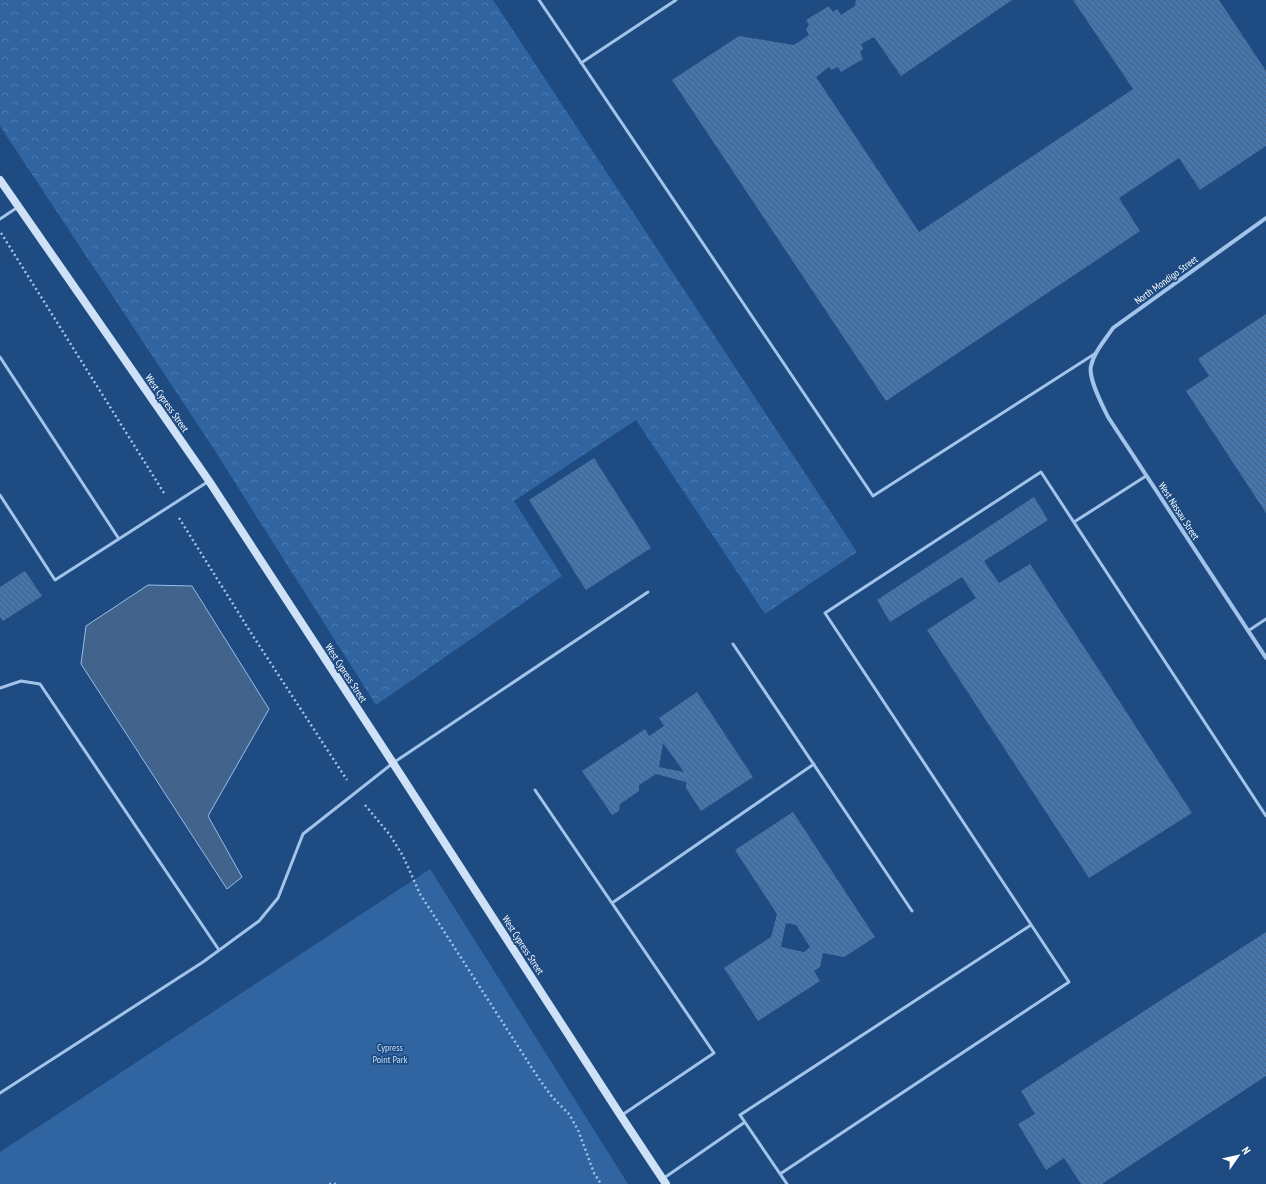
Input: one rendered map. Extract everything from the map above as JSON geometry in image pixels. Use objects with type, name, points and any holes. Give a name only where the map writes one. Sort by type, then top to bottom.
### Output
[{"type":"street","name":"West Cypress Street","points":[[0,180],[209,480],[664,1181]]},
{"type":"street","name":"North Mondigo Street","points":[[1090,368],[1096,352],[1113,328],[1266,218]]},
{"type":"street","name":"West Nassau Street","points":[[1090,368],[1096,390],[1108,417],[1266,658]]},
{"type":"lane","points":[[544,0],[540,1],[873,496],[1096,352]]},
{"type":"lane","points":[[582,63],[676,0]]},
{"type":"lane","points":[[0,219],[18,207]]},
{"type":"lane","points":[[0,358],[119,539]]},
{"type":"lane","points":[[780,1174],[1069,982],[825,613],[1041,472],[1266,816]]},
{"type":"lane","points":[[1074,522],[1146,476]]},
{"type":"lane","points":[[0,495],[55,580],[209,480]]},
{"type":"lane","points":[[0,1093],[219,950],[259,922],[278,898],[303,834],[393,763],[648,592]]},
{"type":"lane","points":[[1248,631],[1266,619]]},
{"type":"lane","points":[[733,644],[912,910]]},
{"type":"lane","points":[[0,688],[21,681],[40,684],[219,950]]},
{"type":"lane","points":[[612,903],[814,764]]},
{"type":"lane","points":[[535,790],[714,1053],[621,1116]]},
{"type":"lane","points":[[786,1184],[740,1114],[1031,925]]},
{"type":"lane","points":[[664,1181],[745,1122]]},
{"type":"path","points":[[0,232],[160,486]]},
{"type":"path","points":[[180,520],[344,776]]},
{"type":"path","points":[[370,812],[390,835],[403,856],[420,894],[539,1079],[553,1098],[569,1114],[578,1130],[594,1173],[602,1184]]},
{"type":"path","points":[[329,1184],[336,1184]]},
{"type":"green space","points":[[0,0],[493,0],[857,552],[765,614],[636,420],[514,501],[562,576],[376,705],[210,443],[0,126]]},
{"type":"green space","name":"Cypress Point Park","points":[[430,869],[628,1184],[0,1184],[0,1152]]},
{"type":"shaded area","points":[[148,585],[192,586],[269,709],[208,816],[242,877],[227,889],[81,664],[86,626]]},
{"type":"building","points":[[856,0],[1012,0],[901,76],[874,37],[861,44],[863,49],[860,52],[863,59],[841,72],[838,67],[831,70],[829,67],[816,77],[919,232],[1133,89],[1073,0],[1219,0],[1266,71],[1266,146],[1200,190],[1179,158],[1119,198],[1140,231],[886,401],[672,80],[739,36],[794,45],[809,35],[806,29],[809,25],[806,20],[829,6],[833,12],[837,9],[841,15],[855,6]]},
{"type":"building","points":[[1266,314],[1266,513],[1186,391],[1209,376],[1198,359]]},
{"type":"building","points":[[594,458],[651,548],[586,590],[529,500]]},
{"type":"building","points":[[1034,497],[1048,520],[984,561],[999,583],[1030,564],[1192,813],[1089,878],[927,630],[976,598],[962,577],[890,622],[877,600]]},
{"type":"building","points":[[25,571],[42,596],[3,621],[0,617],[0,587]]},
{"type":"building","points":[[697,692],[753,777],[701,811],[686,788],[686,782],[656,774],[639,785],[639,791],[620,804],[619,811],[612,815],[582,771],[645,729],[649,736],[664,726],[659,718]],"holes":[[[663,743],[684,772],[659,767]]]},
{"type":"building","points":[[793,812],[875,937],[844,957],[823,953],[820,967],[814,971],[820,981],[758,1021],[724,968],[771,937],[777,914],[735,850]],"holes":[[[786,923],[796,925],[810,947],[804,952],[781,947]]]},
{"type":"building","points":[[1266,932],[1266,1076],[1102,1184],[1081,1184],[1064,1158],[1046,1170],[1018,1124],[1035,1114],[1021,1091]]}]
